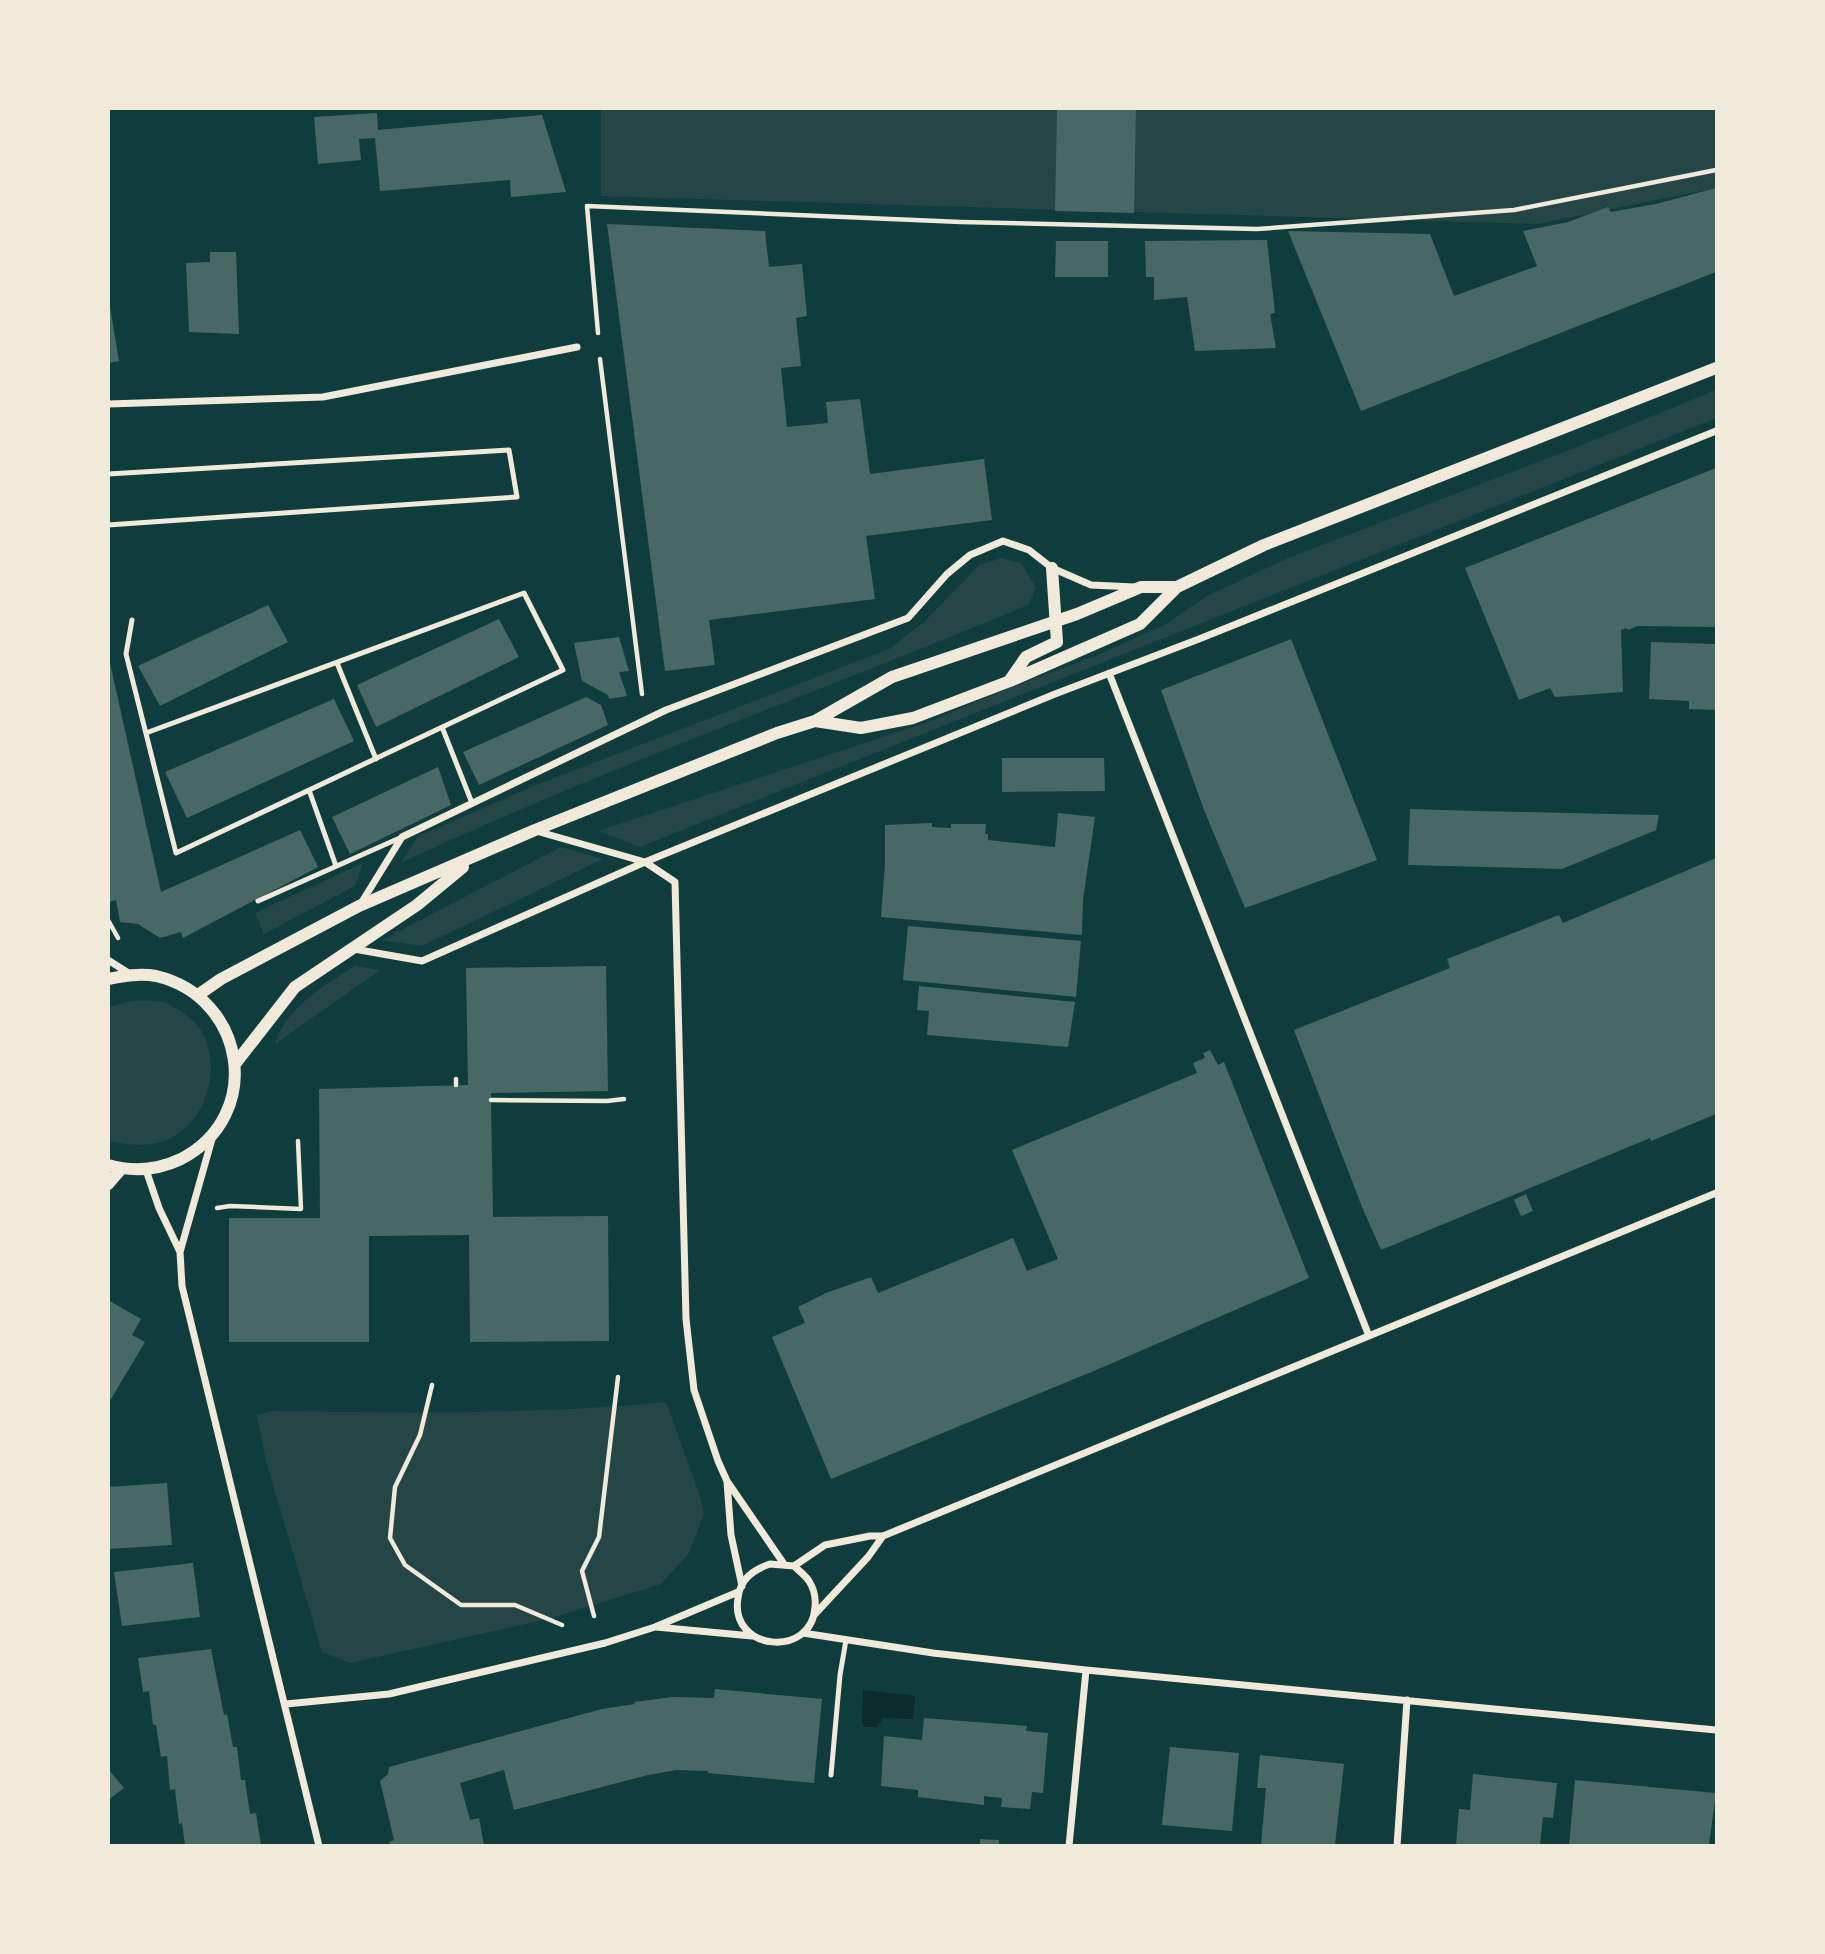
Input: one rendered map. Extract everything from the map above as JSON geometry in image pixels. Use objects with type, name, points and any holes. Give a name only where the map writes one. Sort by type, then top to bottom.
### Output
[{"type":"street","points":[[108,404],[323,397],[578,347]]},
{"type":"street","points":[[815,721],[861,728],[914,718],[1010,681],[1140,624],[1177,587],[1264,545],[1717,368]]},
{"type":"street","points":[[349,948],[422,961],[645,862],[1109,673],[1717,431]]},
{"type":"street","points":[[359,906],[402,837],[645,720],[908,618],[947,574],[970,555],[1003,541],[1029,550],[1052,568],[1091,585],[1177,587]]},
{"type":"street","points":[[1010,681],[1026,657],[1057,642],[1052,568]]},
{"type":"street","points":[[198,995],[221,979],[359,906],[535,830],[777,733],[815,721],[892,677],[1056,621],[1141,587]]},
{"type":"street","points":[[1109,673],[1369,1336]]},
{"type":"street","points":[[535,830],[645,862],[675,882],[686,1319],[694,1390],[727,1481],[784,1564]]},
{"type":"street","points":[[235,1064],[295,987],[349,948],[417,905],[474,858]]},
{"type":"street","points":[[108,960],[131,974]]},
{"type":"street","points":[[108,979],[131,974],[177,982],[198,995],[212,1009],[231,1045],[235,1064],[234,1089],[226,1113],[213,1135],[180,1252],[182,1286],[319,1846]]},
{"type":"street","points":[[108,1184],[115,1167],[146,1170],[171,1164],[194,1152],[213,1135]]},
{"type":"street","points":[[146,1170],[159,1208],[180,1252]]},
{"type":"street","points":[[793,1566],[825,1545],[883,1536],[1717,1193]]},
{"type":"street","points":[[727,1481],[731,1535],[740,1589],[738,1616],[753,1636]]},
{"type":"street","points":[[815,1614],[868,1557],[883,1536]]},
{"type":"street","points":[[286,1704],[389,1694],[605,1643],[655,1627],[740,1589],[745,1579],[769,1564],[793,1566],[809,1581],[816,1597],[815,1614],[811,1624],[792,1640],[779,1643],[765,1642],[753,1636],[655,1627]]},
{"type":"street","points":[[803,1633],[933,1653],[1086,1670],[1717,1730]]},
{"type":"street","points":[[1069,1846],[1086,1670]]},
{"type":"street","points":[[1396,1846],[1407,1700]]},
{"type":"lane","points":[[108,474],[509,450],[517,497],[108,525]]},
{"type":"lane","points":[[132,620],[126,653],[146,733],[176,853],[563,670],[524,593],[146,733]]},
{"type":"lane","points":[[337,663],[376,758]]},
{"type":"lane","points":[[442,727],[472,803]]},
{"type":"lane","points":[[309,790],[336,866]]},
{"type":"lane","points":[[258,901],[402,837]]},
{"type":"lane","points":[[831,1775],[846,1640]]},
{"type":"path","points":[[599,345],[587,206],[1068,225],[1257,229],[1514,209],[1717,170]]},
{"type":"path","points":[[600,358],[645,720]]},
{"type":"path","points":[[491,1100],[624,1099]]},
{"type":"path","points":[[230,1206],[301,1209],[298,1142]]},
{"type":"path","points":[[594,1616],[582,1571],[600,1536],[618,1377]]},
{"type":"path","points":[[432,1385],[420,1435],[395,1487],[390,1538],[405,1565],[461,1605],[515,1605],[562,1625]]},
{"type":"shaded area","points":[[601,109],[1716,109],[1716,188],[1537,224],[601,196]]},
{"type":"shaded area","points":[[1716,390],[1716,418],[640,847],[598,831],[928,722],[1096,656],[1166,624],[1207,596],[1288,558],[1577,447]]},
{"type":"shaded area","points":[[1002,558],[1022,564],[1036,588],[1028,605],[556,794],[401,863],[417,837],[531,787],[889,649],[923,623],[979,565]]},
{"type":"shaded area","points":[[561,847],[603,859],[422,946],[382,940]]},
{"type":"shaded area","points":[[363,863],[355,886],[264,934],[255,913]]},
{"type":"shaded area","points":[[355,966],[380,970],[275,1044],[297,1008],[319,989]]},
{"type":"shaded area","points":[[131,1001],[164,1002],[184,1014],[198,1026],[210,1054],[209,1085],[198,1113],[176,1135],[152,1144],[134,1145],[109,1141],[109,1007]]},
{"type":"shaded area","points":[[666,1402],[704,1514],[689,1553],[661,1584],[548,1619],[350,1663],[322,1652],[266,1461],[257,1415],[271,1411],[518,1411]]},
{"type":"shaded area","points":[[863,1690],[915,1696],[913,1719],[883,1718],[877,1727],[865,1727],[862,1721]]},
{"type":"building","points":[[1057,108],[1136,108],[1134,213],[1055,211]]},
{"type":"building","points":[[377,113],[378,130],[542,115],[566,192],[511,197],[510,180],[380,191],[375,138],[359,139],[361,160],[318,164],[314,117]]},
{"type":"building","points":[[1716,188],[1716,272],[1361,411],[1288,231],[1430,234],[1454,296],[1537,266],[1523,231],[1568,222],[1608,207],[1611,212],[1656,204]]},
{"type":"building","points":[[607,224],[765,231],[769,267],[802,264],[807,316],[796,318],[801,366],[781,368],[787,427],[828,423],[826,402],[860,399],[870,474],[984,459],[992,520],[866,536],[875,599],[709,620],[715,665],[665,671]]},
{"type":"building","points":[[1267,240],[1275,313],[1270,314],[1276,348],[1195,351],[1187,297],[1154,300],[1154,277],[1146,277],[1145,241]]},
{"type":"building","points":[[1056,241],[1108,241],[1108,277],[1055,277]]},
{"type":"building","points":[[210,252],[236,252],[239,334],[189,332],[186,263],[210,262]]},
{"type":"building","points":[[108,295],[119,361],[108,363]]},
{"type":"building","points":[[1716,468],[1716,627],[1637,626],[1621,630],[1623,692],[1555,697],[1550,688],[1519,700],[1465,568]]},
{"type":"building","points":[[268,605],[288,642],[160,706],[138,666]]},
{"type":"building","points":[[499,619],[519,657],[376,727],[357,685]]},
{"type":"building","points":[[619,637],[629,671],[619,672],[627,696],[609,699],[608,695],[582,681],[574,643]]},
{"type":"building","points":[[1291,639],[1377,860],[1245,908],[1204,810],[1161,690]]},
{"type":"building","points":[[1651,642],[1716,644],[1716,710],[1689,709],[1689,701],[1649,699]]},
{"type":"building","points":[[108,654],[161,892],[300,830],[318,867],[183,938],[181,932],[160,938],[138,924],[120,922],[116,900],[108,902]]},
{"type":"building","points":[[586,697],[601,705],[608,725],[479,785],[463,752]]},
{"type":"building","points":[[334,699],[354,741],[187,818],[165,772]]},
{"type":"building","points":[[1002,758],[1104,758],[1105,791],[1002,792]]},
{"type":"building","points":[[438,767],[451,805],[350,854],[332,817]]},
{"type":"building","points":[[1410,809],[1659,815],[1656,830],[1562,869],[1408,865]]},
{"type":"building","points":[[1058,813],[1095,817],[1083,900],[1082,935],[881,917],[885,825],[932,823],[932,827],[951,828],[951,824],[986,824],[985,834],[988,834],[988,840],[1055,847]]},
{"type":"building","points":[[1716,858],[1716,1114],[1651,1141],[1650,1138],[1381,1250],[1294,1030],[1450,968],[1447,959],[1559,915],[1563,923]]},
{"type":"building","points":[[908,926],[1081,941],[1076,997],[903,980]]},
{"type":"building","points":[[606,966],[608,1091],[491,1093],[491,1100],[493,1217],[608,1216],[609,1341],[470,1342],[469,1235],[369,1236],[369,1342],[229,1342],[229,1218],[320,1218],[319,1089],[468,1085],[466,968]]},
{"type":"building","points":[[919,986],[1075,1002],[1068,1047],[927,1035],[929,1011],[917,1010]]},
{"type":"building","points":[[1210,1050],[1218,1065],[1224,1062],[1309,1278],[1101,1368],[831,1479],[772,1337],[805,1323],[798,1307],[826,1293],[871,1277],[878,1293],[1013,1238],[1027,1271],[1058,1259],[1012,1150],[1197,1073],[1193,1063],[1205,1058],[1203,1053]]},
{"type":"building","points":[[1526,1194],[1533,1211],[1521,1216],[1514,1200]]},
{"type":"building","points":[[108,1300],[141,1319],[132,1335],[145,1342],[111,1399],[108,1397]]},
{"type":"building","points":[[167,1483],[172,1545],[108,1549],[108,1487]]},
{"type":"building","points":[[193,1563],[200,1617],[122,1626],[114,1572]]},
{"type":"building","points":[[211,1649],[224,1715],[227,1714],[233,1747],[237,1747],[241,1780],[245,1780],[250,1814],[256,1813],[261,1845],[185,1845],[182,1823],[179,1824],[175,1789],[170,1790],[167,1756],[161,1757],[156,1725],[153,1725],[149,1691],[143,1692],[138,1658]]},
{"type":"building","points":[[715,1689],[822,1699],[814,1783],[677,1770],[514,1810],[504,1770],[460,1783],[470,1820],[479,1818],[484,1845],[390,1845],[389,1842],[394,1840],[380,1781],[388,1774],[389,1767],[602,1709],[635,1704],[634,1702],[673,1697],[714,1698]]},
{"type":"building","points":[[924,1718],[1027,1726],[1026,1731],[1048,1733],[1043,1793],[1032,1792],[1030,1809],[1001,1807],[1002,1798],[984,1796],[984,1805],[918,1797],[918,1790],[881,1786],[884,1736],[922,1740]]},
{"type":"building","points":[[1170,1747],[1239,1753],[1232,1831],[1162,1825]]},
{"type":"building","points":[[1260,1755],[1344,1764],[1335,1845],[1261,1845],[1266,1788],[1257,1788]]},
{"type":"building","points":[[108,1769],[124,1788],[108,1800]]},
{"type":"building","points":[[1473,1774],[1557,1783],[1553,1818],[1543,1817],[1540,1845],[1456,1845],[1459,1809],[1470,1810]]},
{"type":"building","points":[[1575,1780],[1716,1793],[1709,1845],[1569,1845]]},
{"type":"building","points":[[980,1839],[999,1840],[999,1845],[980,1845]]}]
